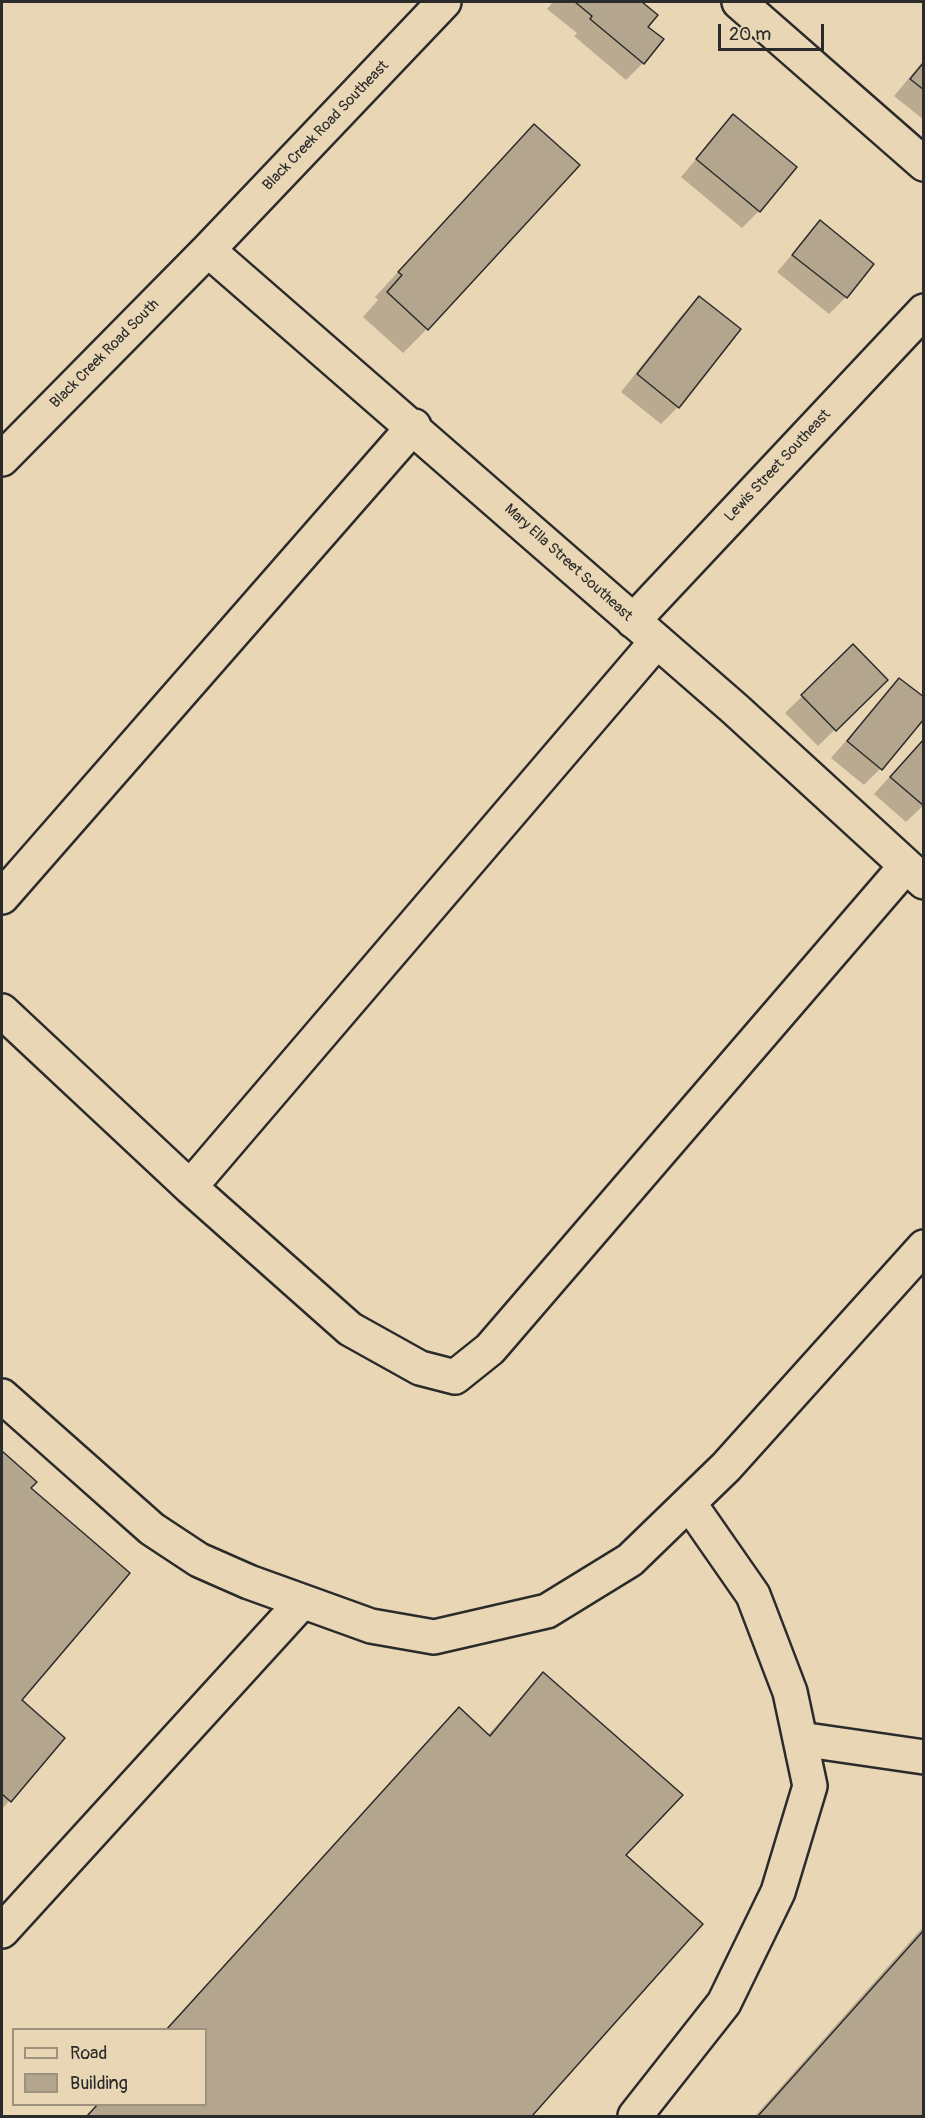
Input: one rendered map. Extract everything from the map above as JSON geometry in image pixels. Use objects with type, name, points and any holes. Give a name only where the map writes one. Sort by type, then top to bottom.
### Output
[{"type":"street","name":"Black Creek Road Southeast","points":[[208,249],[444,2]]},
{"type":"street","points":[[740,2],[924,164]]},
{"type":"street","name":"Mary Ella Street Southeast","points":[[208,249],[414,426],[855,817],[914,874]]},
{"type":"street","name":"Black Creek Road South","points":[[2,459],[208,249]]},
{"type":"street","name":"Lewis Street Southeast","points":[[190,1187],[645,631],[924,311]]},
{"type":"street","points":[[2,897],[414,426]]},
{"type":"street","points":[[2,1011],[190,1187],[350,1329],[420,1368],[455,1377],[490,1349],[914,874]]},
{"type":"street","points":[[2,1396],[152,1529],[199,1560],[302,1602],[371,1626],[434,1637],[547,1611],[630,1560],[726,1467],[924,1246]]},
{"type":"street","points":[[635,2116],[724,2003],[778,1892],[810,1786],[790,1692],[753,1595],[689,1503]]},
{"type":"street","points":[[2,1931],[302,1602]]},
{"type":"street","points":[[800,1738],[924,1757]]},
{"type":"building","points":[[575,2],[642,2],[658,15],[648,27],[664,39],[644,64],[590,19],[592,16]]},
{"type":"building","points":[[924,62],[924,90],[910,79]]},
{"type":"building","points":[[733,114],[797,167],[760,212],[696,159]]},
{"type":"building","points":[[534,124],[580,165],[428,330],[387,292],[402,275],[398,272]]},
{"type":"building","points":[[820,220],[874,264],[847,298],[792,255]]},
{"type":"building","points":[[699,296],[741,329],[679,408],[637,374]]},
{"type":"building","points":[[853,644],[888,680],[836,731],[801,695]]},
{"type":"building","points":[[899,678],[924,697],[924,719],[882,770],[847,741]]},
{"type":"building","points":[[924,739],[924,806],[890,777]]},
{"type":"building","points":[[2,1451],[37,1482],[31,1488],[130,1573],[22,1700],[65,1738],[11,1802],[2,1794]]},
{"type":"building","points":[[543,1672],[683,1795],[626,1855],[703,1924],[532,2116],[87,2116],[96,2106],[207,2106],[207,2028],[168,2028],[459,1707],[490,1736]]},
{"type":"building","points":[[924,1930],[924,2116],[758,2116]]}]
